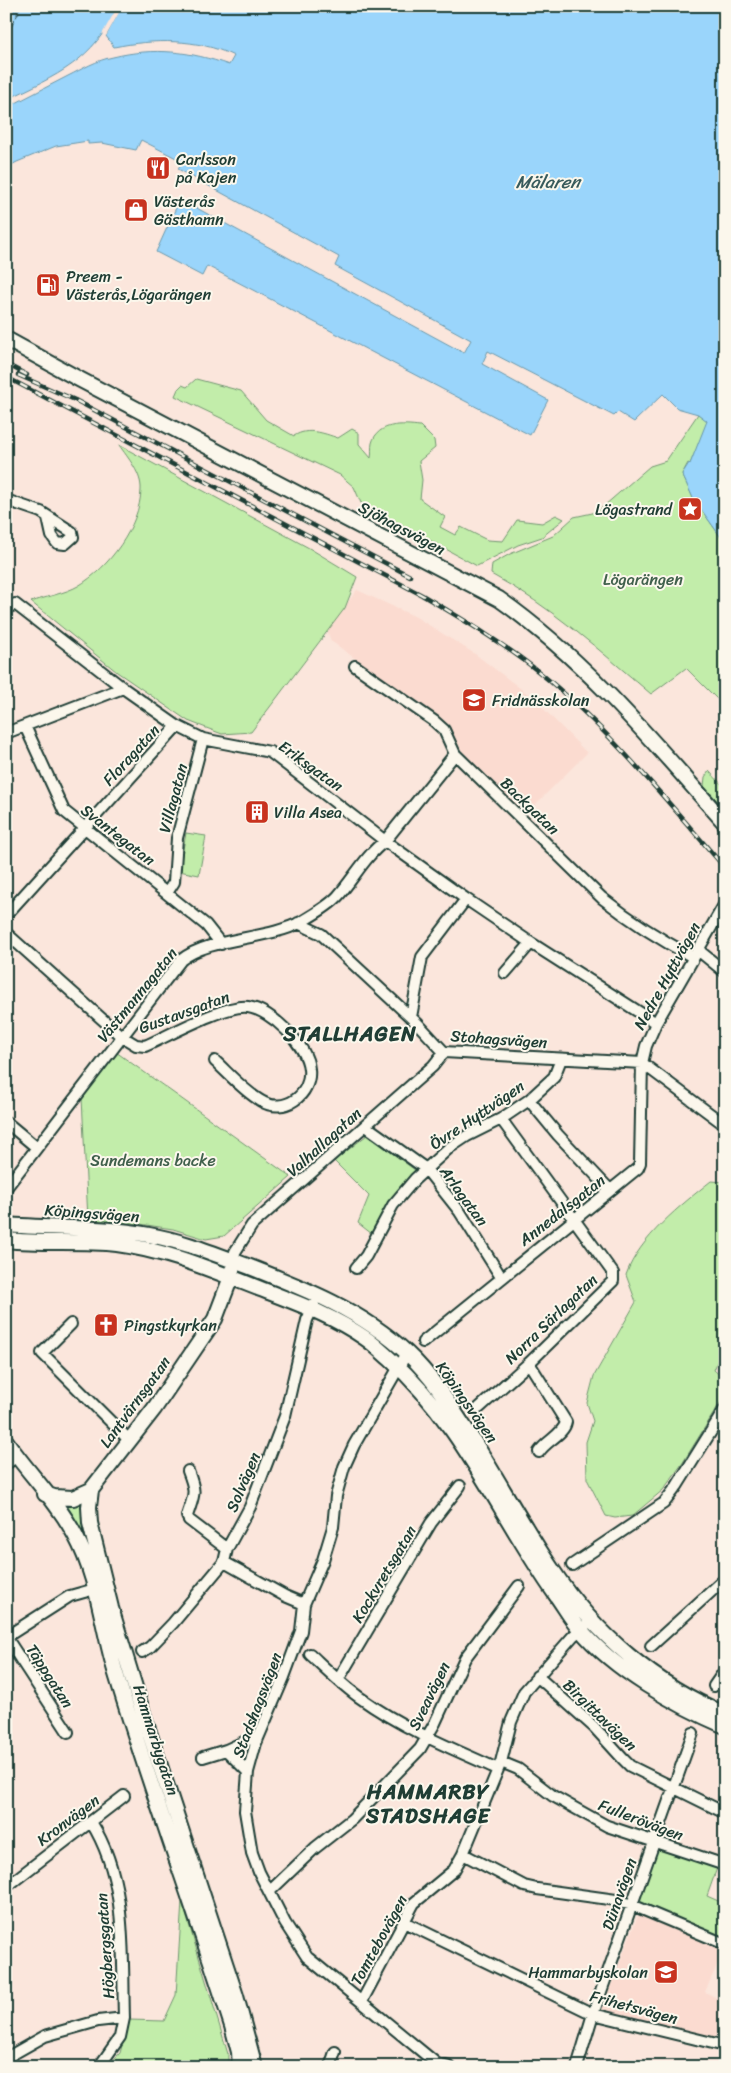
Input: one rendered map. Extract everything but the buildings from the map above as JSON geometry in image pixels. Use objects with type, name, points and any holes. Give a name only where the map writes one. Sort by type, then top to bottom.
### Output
[{"type":"main road","name":"Sjöhagsvägen","points":[[6,339],[499,599],[534,624],[594,678],[725,823]]},
{"type":"main road","name":"Köpingsvägen","points":[[6,1225],[116,1230],[176,1241],[234,1261],[316,1302],[366,1339],[419,1386],[456,1433],[540,1572],[580,1630],[612,1660],[643,1682],[699,1715],[725,1726]]},
{"type":"main road","name":"Köpingsvägen","points":[[6,1240],[82,1242],[135,1247],[174,1256],[231,1277],[316,1302],[370,1322],[407,1353],[435,1384],[452,1408],[553,1572],[591,1620],[610,1639],[661,1679],[703,1705],[725,1714]]},
{"type":"main road","name":"Lantvärnsgatan","points":[[92,1490],[154,1409],[215,1319],[231,1277],[234,1261]]},
{"type":"main road","name":"Hammarbygatan","points":[[6,1440],[12,1460],[45,1494],[76,1536],[100,1587],[236,1996],[255,2067]]},
{"type":"main road","name":"Hammarbygatan","points":[[92,1490],[89,1508],[90,1523],[116,1675],[212,1961],[239,2052],[240,2067]]},
{"type":"main road","points":[[45,1494],[54,1497],[73,1498],[92,1490]]},
{"type":"street","points":[[6,500],[40,512],[48,518]]},
{"type":"street","name":"Eriksgatan","points":[[9,608],[177,726],[203,739],[270,752],[385,841],[466,899],[656,1023]]},
{"type":"street","name":"Backgatan","points":[[355,666],[444,730],[456,754],[602,898],[643,929],[696,954],[725,972]]},
{"type":"street","points":[[6,734],[124,688]]},
{"type":"street","name":"Svantegatan","points":[[26,726],[64,811],[206,925],[221,944]]},
{"type":"street","name":"Floragatan","points":[[6,915],[177,726]]},
{"type":"street","name":"Villagatan","points":[[167,893],[174,882],[177,838],[203,739]]},
{"type":"street","name":"Västmannagatan","points":[[6,1188],[181,960],[195,951],[298,923],[337,898],[377,847],[385,841],[456,754]]},
{"type":"street","points":[[411,1017],[422,957],[466,899]]},
{"type":"street","name":"Nedre Hyttvägen","points":[[642,1063],[646,1046],[656,1023],[724,905]]},
{"type":"street","name":"Stohagsvägen","points":[[298,923],[321,934],[411,1017],[444,1052],[642,1063]]},
{"type":"street","name":"Gustavsgatan","points":[[6,933],[122,1036],[136,1045],[145,1046],[219,1012],[247,1007],[261,1010],[279,1024],[302,1048],[310,1069],[309,1078],[306,1087],[297,1099],[287,1105],[271,1105],[260,1101],[214,1061]]},
{"type":"street","points":[[505,973],[531,943]]},
{"type":"street","name":"Valhallagatan","points":[[234,1261],[235,1252],[252,1225],[433,1066],[444,1052]]},
{"type":"street","name":"Övre Hyttvägen","points":[[356,1268],[366,1256],[392,1205],[403,1191],[449,1148],[466,1136],[501,1119],[529,1100],[554,1077],[561,1058]]},
{"type":"street","points":[[642,1063],[725,1125]]},
{"type":"street","name":"Annedalsgatan","points":[[423,1342],[501,1277],[633,1173],[640,1163],[642,1063]]},
{"type":"street","points":[[529,1100],[558,1135],[610,1190]]},
{"type":"street","name":"Norra Särlagatan","points":[[480,1408],[530,1363],[613,1281],[613,1273],[501,1119]]},
{"type":"street","points":[[6,1122],[36,1147]]},
{"type":"street","name":"Arlagatan","points":[[366,1126],[426,1169],[460,1212],[501,1277]]},
{"type":"street","name":"Solvägen","points":[[142,1652],[150,1647],[173,1623],[224,1562],[227,1549],[250,1507],[279,1433],[285,1416],[307,1320],[316,1302]]},
{"type":"street","points":[[71,1324],[42,1353],[130,1440]]},
{"type":"street","name":"Stadshagsvägen","points":[[407,1353],[354,1445],[344,1467],[336,1496],[333,1527],[324,1560],[304,1604],[298,1642],[259,1734],[248,1772],[245,1794],[247,1828],[252,1853],[269,1892],[285,1923],[308,1958],[431,2059],[438,2064],[450,2067]]},
{"type":"street","points":[[530,1363],[566,1422],[565,1428],[544,1444],[539,1452]]},
{"type":"street","points":[[572,1564],[664,1503],[724,1413]]},
{"type":"street","points":[[188,1471],[194,1493],[192,1505],[187,1516],[227,1549]]},
{"type":"street","name":"Kockvretsgatan","points":[[338,1680],[431,1523],[460,1486]]},
{"type":"street","points":[[224,1562],[304,1604]]},
{"type":"street","points":[[651,1646],[725,1579]]},
{"type":"street","name":"Sveavägen","points":[[269,1892],[315,1848],[352,1819],[420,1749],[435,1723],[465,1658],[520,1586]]},
{"type":"street","points":[[6,1637],[70,1596],[100,1587]]},
{"type":"street","name":"Tomtebovägen","points":[[362,2001],[414,1903],[454,1870],[463,1854],[499,1766],[518,1701],[536,1676],[591,1620]]},
{"type":"street","name":"Täppgatan","points":[[6,1637],[68,1732]]},
{"type":"street","name":"Fullerövägen","points":[[310,1654],[338,1680],[389,1717],[426,1738],[499,1766],[518,1769],[553,1796],[607,1826],[653,1843],[725,1865]]},
{"type":"street","points":[[714,1686],[725,1670]]},
{"type":"street","name":"Birgittavägen","points":[[536,1676],[594,1727],[622,1760],[630,1766],[725,1813]]},
{"type":"street","name":"Dünavägen","points":[[577,2067],[593,2014],[693,1733]]},
{"type":"street","points":[[204,1757],[226,1750],[259,1734]]},
{"type":"street","points":[[226,1750],[248,1772]]},
{"type":"street","name":"Kronvägen","points":[[6,1887],[124,1796]]},
{"type":"street","name":"Högbergsgatan","points":[[91,1822],[106,1854],[117,1889],[124,2018],[120,2037],[99,2067]]},
{"type":"street","points":[[463,1854],[524,1886],[616,1900],[725,1944]]},
{"type":"street","name":"Frihetsvägen","points":[[404,1922],[593,2014],[725,2046]]},
{"type":"street","points":[[6,2058],[45,2036],[98,2021],[124,2018]]},
{"type":"street","points":[[330,2067],[335,2052]]},
{"type":"shaded area","name":"Fridnässkolan","points":[[357,590],[416,617],[475,654],[533,698],[587,753],[526,814],[463,753],[451,731],[415,702],[331,641],[327,630]]},
{"type":"shaded area","name":"Hammarbyskolan","points":[[639,1913],[725,1948],[705,1992],[725,2002],[725,2009],[715,2039],[601,2011]]},
{"type":"green space","points":[[196,379],[241,391],[266,420],[294,436],[310,431],[338,438],[352,429],[359,433],[359,444],[371,458],[372,443],[380,431],[399,425],[420,426],[434,440],[435,448],[419,461],[422,480],[420,499],[445,517],[440,527],[455,535],[461,527],[487,540],[503,541],[517,520],[542,523],[556,515],[564,519],[542,537],[518,545],[477,566],[361,503],[354,487],[340,475],[175,396],[182,385],[187,387]]},
{"type":"green space","name":"Lögarängen","points":[[698,414],[708,421],[690,464],[688,463],[682,474],[693,498],[725,543],[725,707],[686,668],[651,694],[594,645],[555,615],[491,574],[492,564],[510,554],[553,536],[574,517],[597,512],[650,466],[666,461]]},
{"type":"green space","points":[[119,445],[309,548],[357,577],[345,608],[251,732],[222,734],[188,721],[117,672],[31,602],[68,591],[90,578],[121,545],[129,531],[139,504],[141,484],[134,466]]},
{"type":"green space","points":[[709,771],[725,788],[725,809],[704,786],[705,777]]},
{"type":"green space","points":[[186,833],[206,836],[199,875],[179,871]]},
{"type":"green space","name":"Sundemans backe","points":[[116,1052],[291,1177],[224,1236],[206,1239],[173,1229],[133,1223],[88,1220],[82,1098]]},
{"type":"green space","points":[[367,1135],[415,1170],[372,1234],[358,1223],[369,1196],[334,1161]]},
{"type":"green space","points":[[711,1181],[725,1182],[725,1343],[714,1370],[725,1380],[725,1395],[682,1464],[663,1490],[632,1516],[615,1518],[606,1516],[587,1479],[586,1442],[593,1421],[587,1403],[594,1376],[636,1302],[626,1275],[632,1261],[662,1223]]},
{"type":"green space","points":[[88,1496],[98,1567],[59,1502]]},
{"type":"green space","points":[[656,1847],[717,1868],[707,1896],[725,1904],[725,1931],[723,1937],[638,1902]]},
{"type":"green space","points":[[182,1901],[228,2054],[228,2067],[107,2067],[120,2053],[129,2020],[164,2021],[176,1995]]},
{"type":"water","points":[[6,6],[118,6],[98,40],[72,64],[58,74],[6,100]]},
{"type":"water","name":"Mälaren","points":[[122,6],[725,6],[725,543],[693,498],[682,474],[690,464],[707,421],[698,414],[677,408],[663,394],[634,422],[618,412],[614,416],[488,351],[482,364],[548,400],[530,435],[207,266],[202,276],[156,252],[180,199],[464,353],[471,340],[335,266],[339,257],[178,169],[182,161],[141,140],[136,150],[102,143],[88,144],[88,141],[56,146],[6,168],[6,108],[95,62],[128,54],[157,51],[200,56],[229,65],[234,56],[220,50],[190,43],[144,42],[114,47],[106,36]]},
{"type":"pier","points":[[118,6],[122,6],[106,36],[102,34]]},
{"type":"ferry route","points":[[6,34],[21,6]]},
{"type":"ferry route","points":[[6,37],[22,6]]},
{"type":"railway","points":[[6,364],[27,375]]},
{"type":"railway","points":[[18,375],[75,400],[410,576]]},
{"type":"railway","points":[[6,377],[422,595],[497,641],[539,672],[589,717],[659,791],[725,868]]},
{"type":"place","name":"Carlsson på Kajen","points":[[158,168]]},
{"type":"place","name":"Västerås Gästhamn","points":[[136,210]]},
{"type":"place","name":"Preem - Västerås,Lögarängen","points":[[48,285]]},
{"type":"place","name":"Lögastrand","points":[[690,509]]},
{"type":"place","name":"Fridnässkolan","points":[[474,700]]},
{"type":"place","name":"Villa Asea","points":[[257,812]]},
{"type":"place","name":"Pingstkyrkan","points":[[106,1325]]},
{"type":"place","name":"Hammarbyskolan","points":[[666,1972]]},
{"type":"district","name":"STALLHAGEN","points":[[350,1034]]},
{"type":"district","name":"HAMMARBY STADSHAGE","points":[[428,1804]]}]
